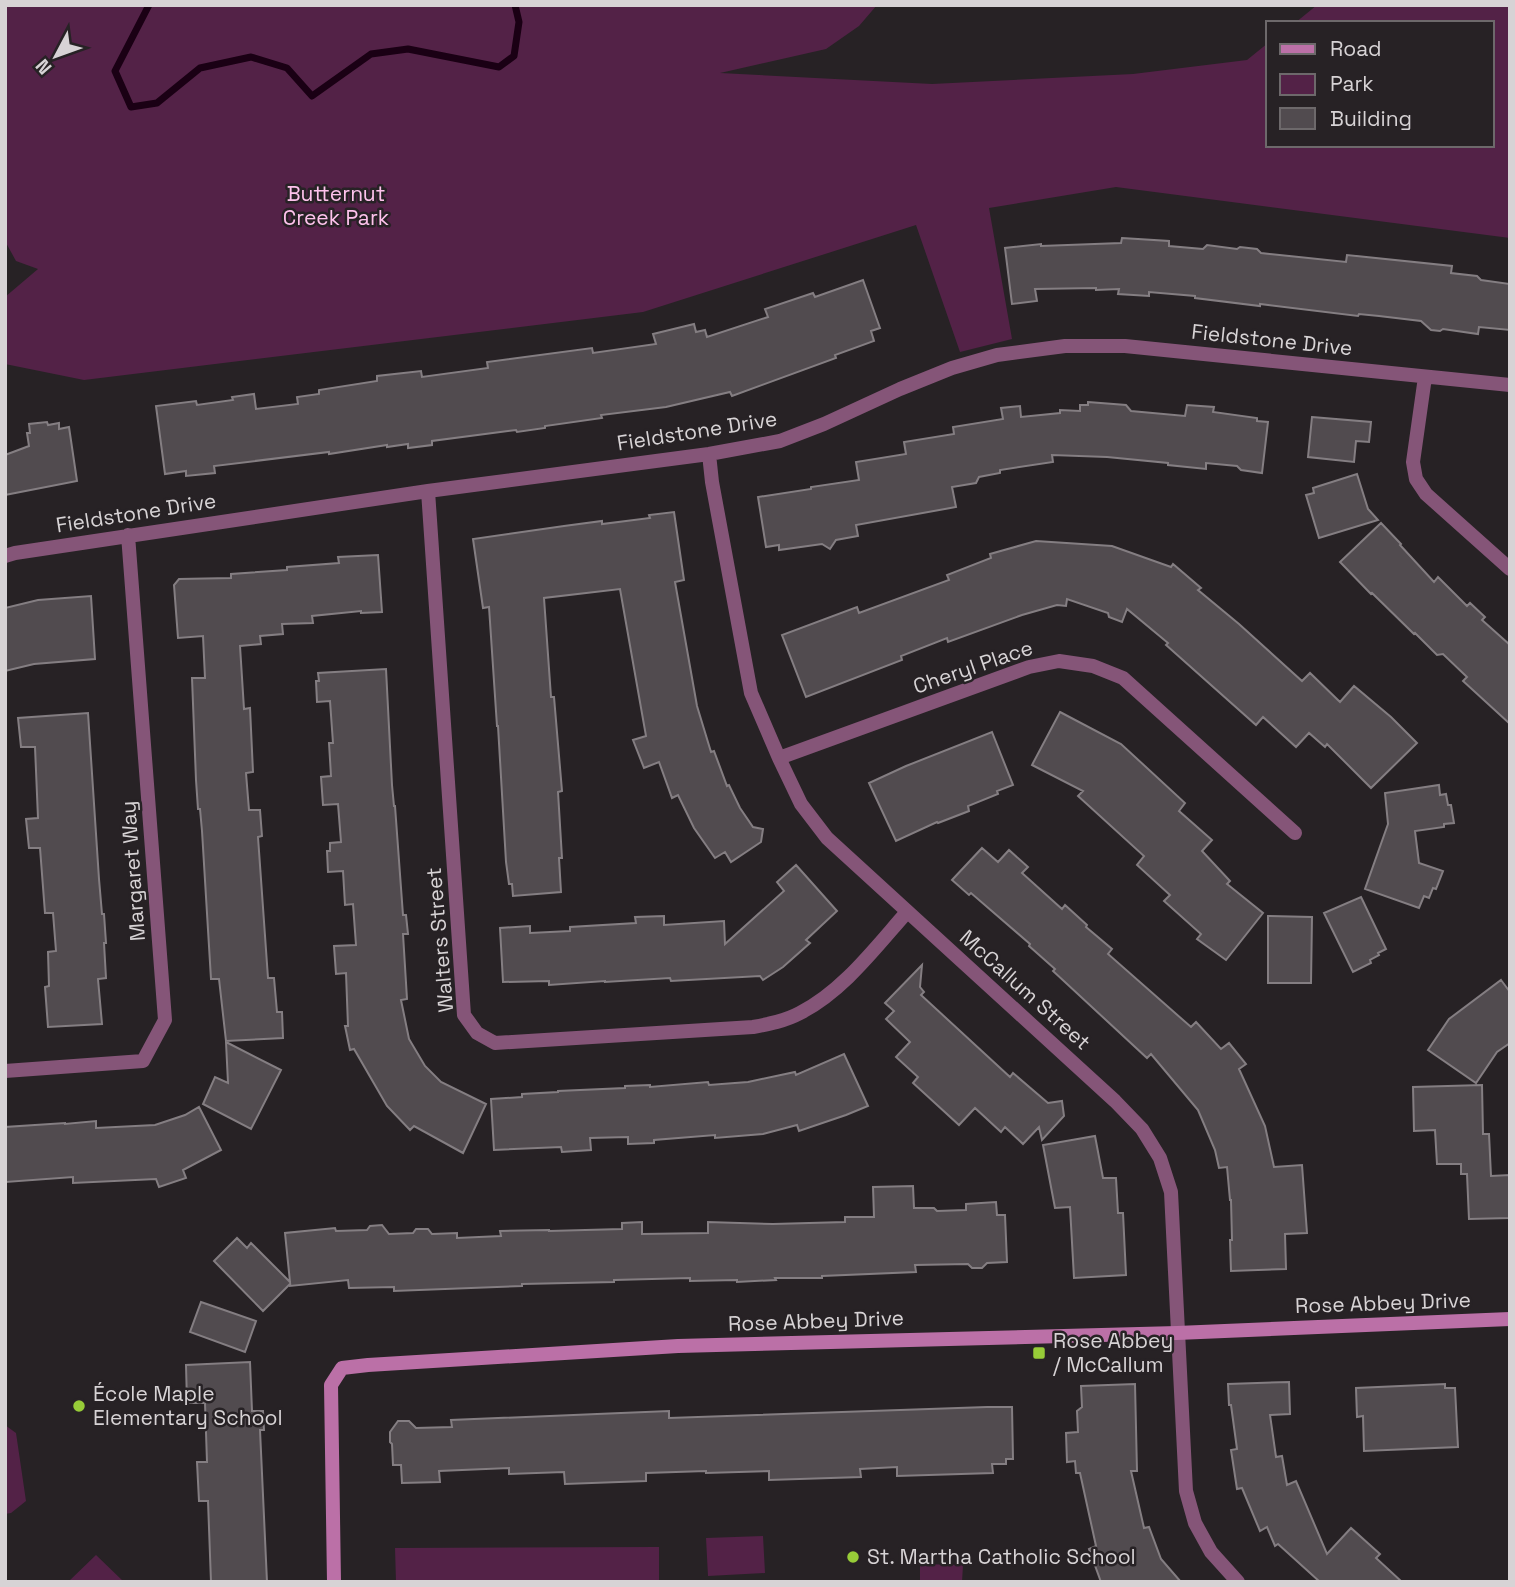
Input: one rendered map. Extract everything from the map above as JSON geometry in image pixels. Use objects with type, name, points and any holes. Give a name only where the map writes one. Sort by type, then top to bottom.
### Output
[{"type":"street","name":"Fieldstone Drive","points":[[5,556],[128,535],[709,454],[780,441],[952,368],[996,355],[1065,346],[1125,346],[1510,385]]},
{"type":"street","points":[[1425,377],[1413,462],[1416,479],[1426,494],[1510,569]]},
{"type":"street","name":"McCallum Street","points":[[709,454],[751,694],[801,804],[827,838],[1106,1091],[1142,1129],[1160,1158],[1171,1192],[1186,1491],[1195,1523],[1211,1552],[1238,1582]]},
{"type":"street","name":"Walters Street","points":[[429,491],[464,1015],[477,1033],[495,1043],[753,1027],[778,1022],[800,1013],[839,986],[907,912]]},
{"type":"street","name":"Margaret Way","points":[[5,1071],[143,1061],[165,1020],[128,535]]},
{"type":"street","name":"Cheryl Place","points":[[779,758],[1029,667],[1059,661],[1093,666],[1123,678],[1296,833]]},
{"type":"street","name":"Rose Abbey Drive","points":[[334,1582],[331,1385],[342,1368],[678,1346],[1177,1333],[1510,1319]]},
{"type":"green space","name":"Butternut Creek Park","points":[[5,5],[877,5],[859,26],[826,49],[720,73],[932,84],[1133,74],[1247,60],[1266,45],[1266,147],[1494,147],[1494,21],[1297,21],[1317,5],[1510,5],[1510,238],[1116,187],[989,208],[1012,339],[960,352],[916,225],[643,312],[84,380],[5,364],[5,297],[38,269],[16,261],[5,241]]},
{"type":"green space","points":[[5,1425],[16,1433],[26,1501],[11,1513],[5,1514]]},
{"type":"green space","points":[[763,1536],[765,1573],[708,1576],[706,1538]]},
{"type":"green space","points":[[659,1547],[659,1582],[396,1582],[395,1548]]},
{"type":"green space","points":[[96,1555],[124,1582],[68,1582]]},
{"type":"green space","points":[[920,1564],[963,1565],[962,1582],[920,1582]]},
{"type":"building","points":[[1122,238],[1169,241],[1169,246],[1203,249],[1207,245],[1237,249],[1240,247],[1257,249],[1261,253],[1346,262],[1347,255],[1452,266],[1451,273],[1510,284],[1510,330],[1479,327],[1478,334],[1443,329],[1440,331],[1431,330],[1421,321],[1260,306],[1195,296],[1149,292],[1149,296],[1118,294],[1119,289],[1035,289],[1037,301],[1012,304],[1005,248],[1041,244],[1121,243]]},
{"type":"building","points":[[863,280],[880,328],[871,331],[874,341],[835,355],[836,358],[732,396],[730,392],[666,407],[601,415],[602,418],[545,428],[432,441],[432,445],[408,448],[408,444],[387,445],[214,466],[215,473],[186,476],[186,471],[165,474],[156,406],[196,401],[197,405],[254,394],[256,409],[298,404],[297,397],[319,394],[319,390],[377,381],[377,376],[421,371],[422,377],[488,368],[487,362],[592,348],[593,353],[656,344],[653,334],[694,324],[696,332],[705,330],[707,337],[768,317],[765,309],[813,293],[815,297]]},
{"type":"building","points":[[1088,402],[1126,405],[1131,411],[1185,416],[1187,405],[1214,407],[1213,412],[1268,422],[1262,473],[1241,470],[1237,466],[1206,463],[1206,469],[1107,457],[1052,455],[1053,462],[1000,470],[1000,473],[979,477],[976,483],[952,487],[956,507],[856,525],[858,536],[836,540],[830,549],[822,544],[779,550],[779,545],[766,547],[758,497],[859,480],[856,462],[906,454],[904,442],[954,434],[953,427],[1003,419],[1001,408],[1020,406],[1021,417],[1060,413],[1060,410],[1080,411],[1080,405],[1088,405]]},
{"type":"building","points":[[1312,417],[1371,422],[1369,442],[1356,441],[1354,462],[1308,457]]},
{"type":"building","points":[[47,422],[48,425],[59,423],[59,429],[69,427],[77,481],[5,495],[5,455],[29,446],[29,424]]},
{"type":"building","points":[[1357,474],[1368,509],[1378,520],[1319,538],[1306,495],[1314,493],[1313,488]]},
{"type":"building","points":[[674,512],[684,580],[675,582],[697,706],[711,752],[714,751],[727,786],[729,785],[753,827],[763,829],[761,842],[731,862],[725,852],[715,858],[694,828],[678,795],[672,798],[659,762],[644,768],[633,740],[646,736],[620,589],[544,598],[551,697],[554,697],[562,791],[558,792],[561,892],[513,896],[506,862],[489,607],[483,608],[473,539],[602,521],[602,524],[650,518],[649,515]]},
{"type":"building","points":[[1381,523],[1434,582],[1438,577],[1467,606],[1470,603],[1485,617],[1482,620],[1510,645],[1510,724],[1463,681],[1467,677],[1443,654],[1437,655],[1340,562]]},
{"type":"building","points":[[1036,541],[1112,546],[1171,567],[1173,564],[1201,588],[1198,590],[1302,681],[1310,673],[1340,702],[1354,686],[1417,743],[1371,788],[1327,744],[1325,747],[1309,733],[1296,747],[1263,717],[1256,725],[1166,645],[1168,643],[1127,609],[1122,622],[1109,617],[1108,613],[1067,599],[1066,606],[1057,605],[1022,615],[948,642],[947,638],[901,656],[902,660],[806,697],[782,635],[857,607],[859,613],[949,580],[947,575],[991,558],[990,554]]},
{"type":"building","points":[[378,555],[382,612],[361,611],[312,616],[313,623],[282,624],[283,634],[260,636],[261,644],[240,646],[244,709],[250,708],[253,772],[246,773],[249,810],[260,810],[262,836],[258,837],[268,978],[274,978],[277,1012],[282,1012],[283,1038],[226,1041],[219,979],[211,979],[202,831],[196,780],[192,678],[205,678],[203,636],[178,638],[174,585],[179,579],[231,578],[231,574],[339,563],[338,557]]},
{"type":"building","points":[[91,596],[95,659],[34,664],[5,671],[5,608],[38,600]]},
{"type":"building","points":[[386,669],[392,785],[403,915],[406,915],[408,934],[403,934],[407,999],[401,1000],[409,1039],[425,1066],[441,1082],[486,1104],[463,1153],[414,1126],[410,1130],[387,1106],[354,1049],[350,1050],[345,1026],[348,1026],[346,973],[336,974],[334,946],[356,945],[353,904],[345,905],[343,871],[328,872],[327,851],[330,851],[330,843],[341,842],[338,804],[323,805],[321,777],[331,776],[329,743],[333,743],[330,701],[317,702],[316,681],[319,681],[318,673]]},
{"type":"building","points":[[1060,712],[1121,744],[1185,803],[1179,811],[1212,840],[1202,851],[1230,881],[1227,884],[1263,913],[1226,960],[1197,939],[1201,934],[1164,901],[1170,895],[1137,865],[1144,856],[1078,796],[1083,791],[1032,765]]},
{"type":"building","points":[[88,713],[106,943],[106,978],[98,979],[102,1024],[48,1027],[45,987],[49,986],[48,952],[56,951],[53,913],[45,913],[40,848],[29,848],[26,819],[38,818],[35,747],[21,747],[18,718]]},
{"type":"building","points":[[992,732],[1013,785],[968,806],[969,811],[896,841],[869,783]]},
{"type":"building","points":[[1439,785],[1440,795],[1446,794],[1448,805],[1451,805],[1454,823],[1415,831],[1419,863],[1443,871],[1436,889],[1433,888],[1429,898],[1424,896],[1419,908],[1365,889],[1388,824],[1385,793]]},
{"type":"building","points":[[982,848],[998,862],[1009,850],[1028,867],[1022,873],[1062,909],[1065,905],[1087,925],[1086,927],[1112,949],[1108,954],[1191,1027],[1196,1022],[1221,1049],[1229,1043],[1246,1064],[1239,1069],[1265,1126],[1274,1167],[1302,1165],[1307,1233],[1285,1234],[1286,1269],[1231,1271],[1231,1200],[1227,1167],[1219,1168],[1215,1150],[1198,1110],[1151,1054],[1147,1058],[1053,971],[1055,969],[1029,946],[1030,944],[952,880]]},
{"type":"building","points":[[796,865],[837,911],[806,940],[810,943],[783,967],[763,980],[760,976],[549,985],[549,981],[503,982],[500,928],[530,926],[530,933],[570,931],[570,927],[636,923],[635,917],[664,916],[664,925],[724,921],[725,944],[784,891],[777,882]]},
{"type":"building","points":[[1361,897],[1386,949],[1370,960],[1371,963],[1353,972],[1324,913]]},
{"type":"building","points":[[1268,916],[1312,917],[1311,983],[1268,983]]},
{"type":"building","points":[[922,965],[920,987],[924,992],[921,995],[1010,1077],[1013,1073],[1048,1103],[1062,1101],[1064,1116],[1042,1140],[1039,1127],[1023,1144],[1005,1127],[1001,1132],[975,1108],[959,1125],[913,1083],[918,1077],[896,1057],[910,1042],[886,1019],[894,1011],[885,1003]]},
{"type":"building","points":[[1501,980],[1510,992],[1510,1043],[1497,1052],[1476,1083],[1428,1050],[1449,1019]]},
{"type":"building","points":[[226,1042],[281,1070],[251,1129],[203,1104],[215,1077],[228,1083]]},
{"type":"building","points":[[844,1054],[868,1106],[799,1131],[797,1125],[763,1134],[715,1138],[715,1135],[628,1144],[628,1137],[590,1138],[591,1150],[562,1152],[561,1147],[494,1150],[491,1099],[625,1086],[748,1082],[795,1072],[796,1075]]},
{"type":"building","points":[[1482,1085],[1483,1134],[1489,1134],[1491,1176],[1510,1175],[1510,1218],[1469,1219],[1467,1174],[1461,1174],[1461,1164],[1437,1164],[1435,1130],[1414,1131],[1413,1087]]},
{"type":"building","points":[[199,1107],[221,1150],[183,1170],[186,1178],[159,1187],[156,1179],[73,1183],[73,1177],[6,1182],[5,1127],[96,1121],[96,1128],[155,1125],[185,1115]]},
{"type":"building","points":[[1095,1136],[1103,1178],[1116,1178],[1118,1213],[1123,1213],[1126,1275],[1074,1278],[1070,1207],[1055,1208],[1043,1145]]},
{"type":"building","points":[[913,1186],[914,1208],[934,1208],[937,1211],[966,1210],[966,1204],[996,1202],[997,1215],[1005,1215],[1007,1262],[987,1263],[982,1268],[972,1268],[968,1264],[915,1265],[916,1272],[737,1282],[690,1281],[690,1278],[394,1291],[394,1287],[349,1288],[348,1280],[290,1284],[263,1311],[214,1261],[237,1238],[247,1248],[251,1243],[290,1282],[285,1233],[335,1228],[336,1231],[367,1230],[370,1226],[382,1225],[389,1234],[428,1229],[432,1234],[457,1233],[457,1238],[501,1236],[500,1231],[622,1229],[622,1223],[642,1222],[642,1234],[708,1233],[708,1222],[845,1222],[845,1217],[874,1217],[873,1187]]},
{"type":"building","points":[[201,1302],[256,1321],[245,1352],[190,1332]]},
{"type":"building","points":[[250,1362],[252,1411],[263,1411],[264,1430],[260,1430],[267,1582],[211,1582],[208,1501],[199,1501],[197,1462],[207,1462],[205,1403],[187,1403],[186,1365]]},
{"type":"building","points":[[1289,1382],[1290,1414],[1270,1415],[1276,1457],[1282,1456],[1287,1485],[1296,1481],[1327,1554],[1351,1528],[1380,1554],[1376,1558],[1402,1582],[1320,1582],[1278,1544],[1275,1546],[1267,1527],[1260,1531],[1242,1488],[1237,1489],[1231,1450],[1237,1449],[1228,1384]]},
{"type":"building","points":[[1135,1384],[1137,1471],[1131,1471],[1144,1528],[1149,1527],[1161,1559],[1181,1582],[1101,1582],[1089,1549],[1096,1546],[1080,1473],[1076,1473],[1075,1461],[1067,1462],[1066,1433],[1078,1432],[1077,1411],[1082,1407],[1081,1386]]},
{"type":"building","points":[[1445,1384],[1445,1388],[1455,1388],[1458,1447],[1364,1451],[1363,1416],[1357,1417],[1356,1388]]},
{"type":"building","points":[[1012,1407],[1013,1459],[1006,1459],[1006,1464],[992,1464],[993,1473],[897,1476],[897,1467],[860,1469],[861,1477],[769,1480],[769,1471],[706,1471],[646,1473],[646,1481],[565,1484],[564,1472],[509,1474],[509,1468],[439,1471],[440,1482],[402,1483],[401,1465],[393,1465],[390,1442],[390,1432],[398,1421],[409,1421],[416,1428],[452,1427],[451,1420],[669,1411],[669,1418]]},
{"type":"waterway","points":[[149,5],[115,71],[131,107],[157,103],[200,68],[251,57],[287,68],[312,96],[371,54],[408,49],[499,67],[514,56],[519,22],[515,5]]},
{"type":"place","name":"Rose Abbey / McCallum","points":[[1039,1353]]},
{"type":"place","name":"École Maple Elementary School","points":[[79,1406]]},
{"type":"place","name":"St. Martha Catholic School","points":[[853,1557]]}]
